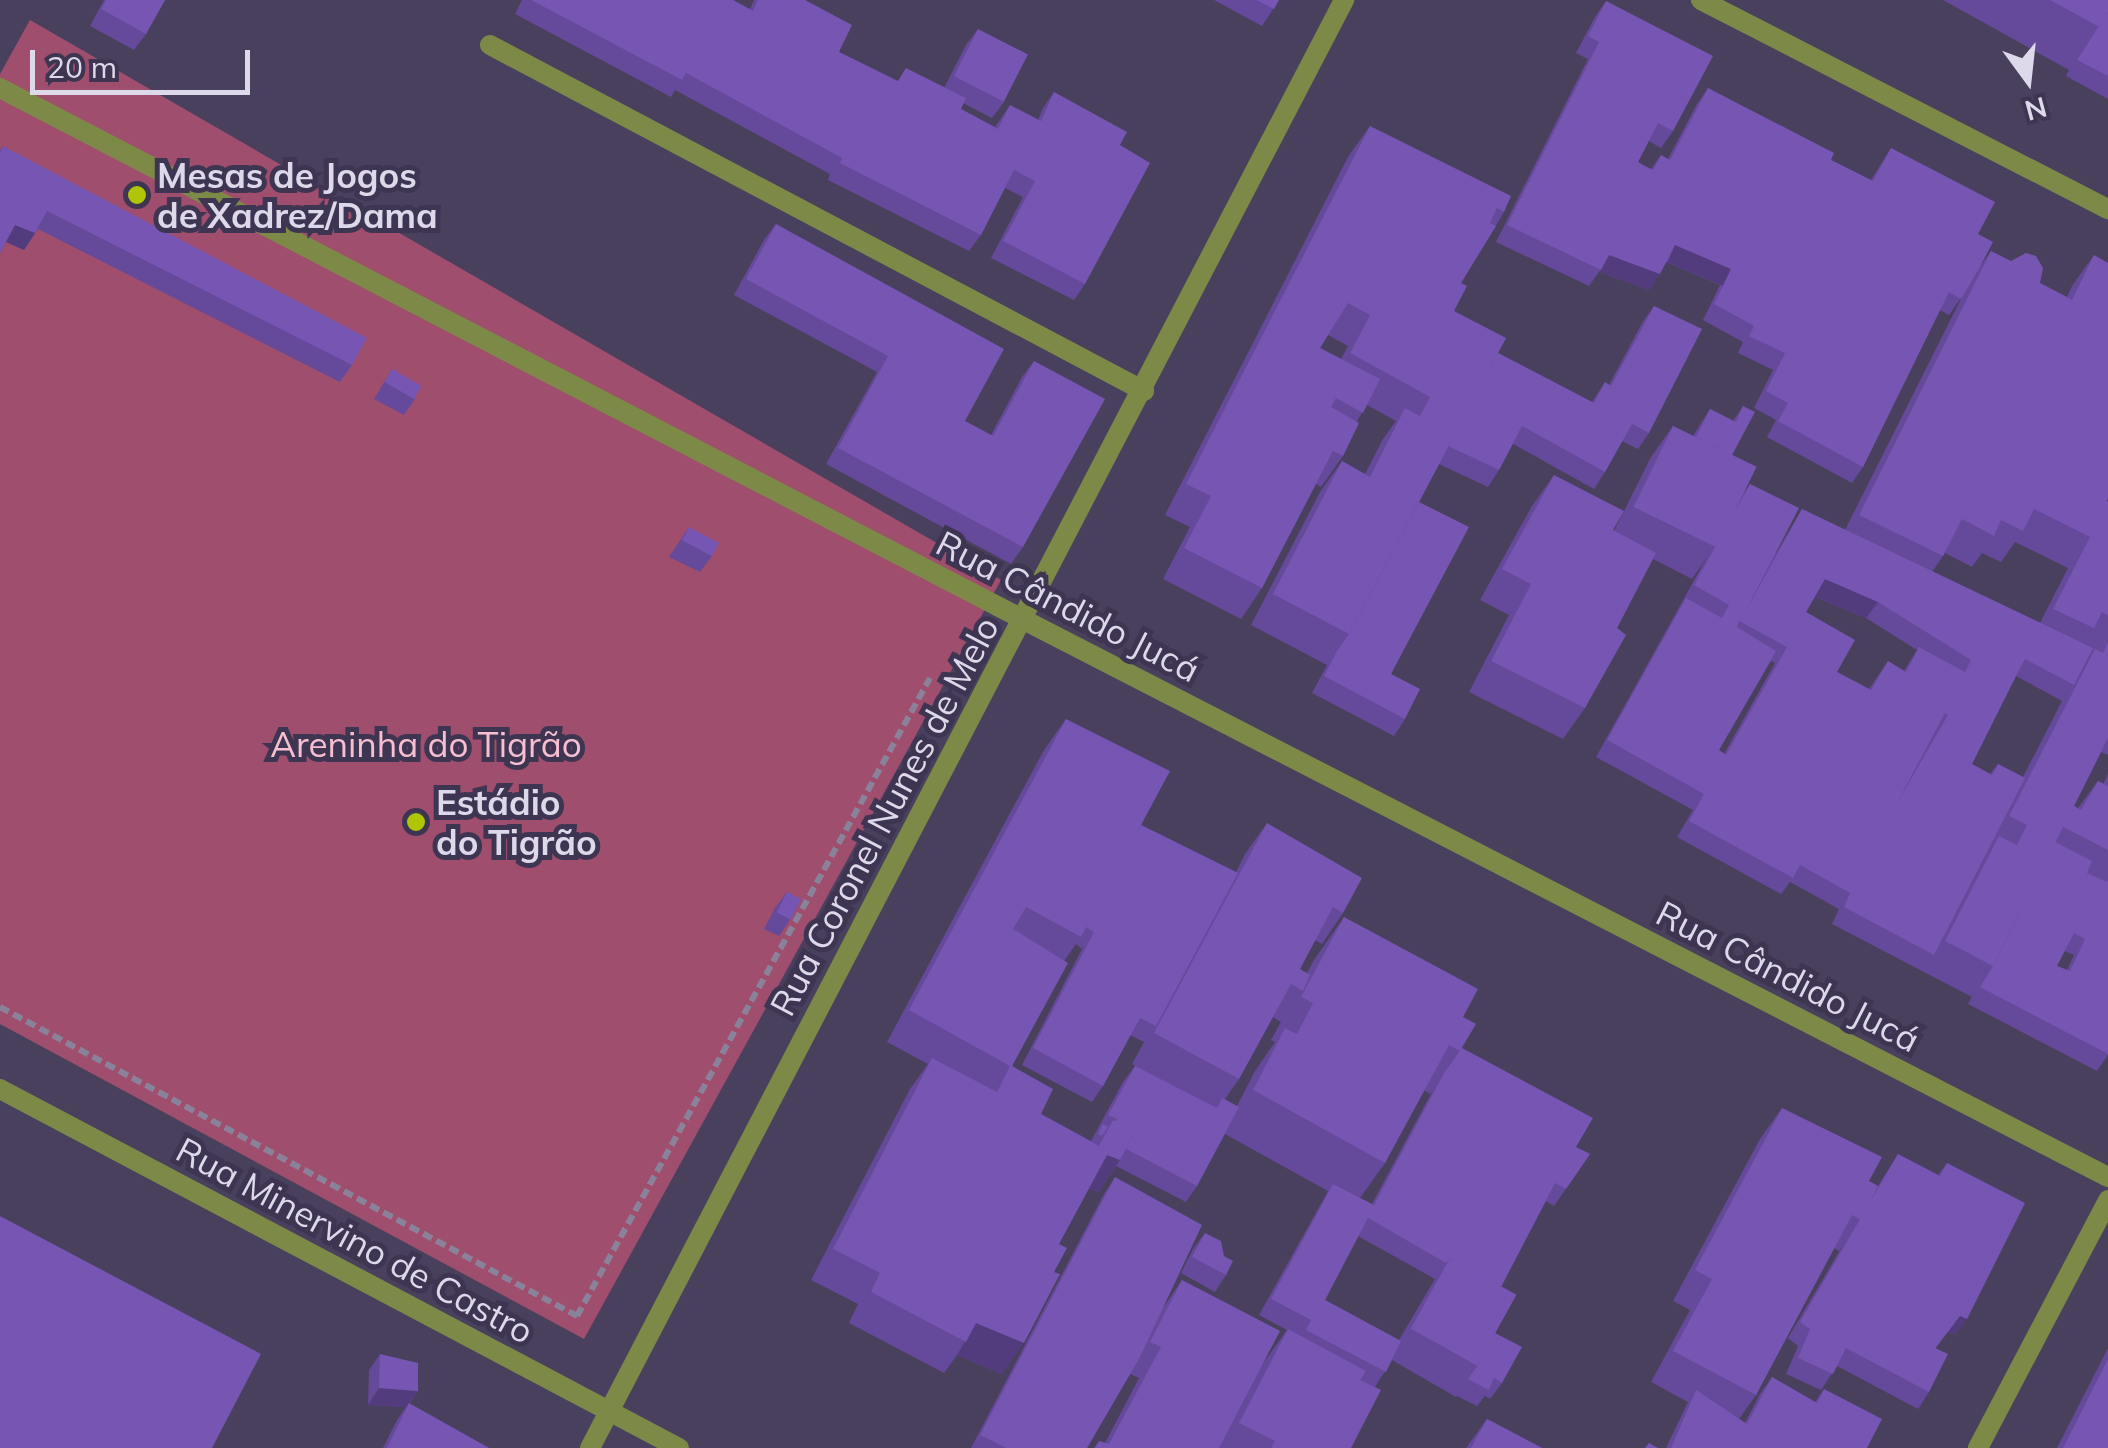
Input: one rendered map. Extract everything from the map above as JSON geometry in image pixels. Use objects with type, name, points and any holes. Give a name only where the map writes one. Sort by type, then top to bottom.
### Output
[{"type":"street","name":"Rua Coronel Nunes de Melo","points":[[590,1448],[1144,392],[1344,0]]},
{"type":"street","points":[[1701,0],[2108,208]]},
{"type":"street","points":[[490,45],[1144,392]]},
{"type":"street","name":"Rua Cândido Jucá","points":[[0,88],[1024,620],[2108,1176]]},
{"type":"street","name":"Rua Minervino de Castro","points":[[0,1089],[680,1448]]},
{"type":"street","points":[[1978,1448],[2108,1200]]},
{"type":"path","points":[[0,1007],[576,1316],[976,595]]},
{"type":"green space","name":"Estádio do Tigrão","points":[[30,20],[1001,580],[584,1339],[0,1024],[0,74]]},
{"type":"building","points":[[106,0],[165,0],[146,34],[101,9]]},
{"type":"building","points":[[531,0],[733,0],[753,11],[758,0],[805,0],[852,25],[839,52],[898,81],[906,68],[966,98],[961,109],[998,129],[1010,105],[1041,121],[1054,92],[1127,132],[1120,145],[1150,163],[1085,284],[1003,241],[1035,181],[1014,170],[981,235],[840,163],[842,158],[686,73],[682,80]]},
{"type":"building","points":[[1256,0],[1279,0],[1274,9]]},
{"type":"building","points":[[2050,0],[2108,0],[2108,12],[2099,27]]},
{"type":"building","points":[[1606,1],[1713,56],[1673,131],[1658,123],[1638,162],[1644,166],[1653,170],[1661,155],[1670,160],[1708,88],[1834,153],[1831,160],[1873,181],[1891,148],[1995,202],[1978,234],[1993,242],[1961,299],[1949,292],[1863,467],[1778,421],[1788,403],[1766,391],[1785,353],[1749,336],[1754,326],[1714,304],[1731,269],[1675,245],[1660,274],[1609,255],[1601,270],[1507,225],[1599,42],[1588,36]]},
{"type":"building","points":[[2108,12],[2108,76],[2077,60]]},
{"type":"building","points":[[978,29],[1028,54],[1004,102],[954,76]]},
{"type":"building","points":[[1370,126],[1511,196],[1504,212],[1497,208],[1490,223],[1496,226],[1461,283],[1467,286],[1454,311],[1506,338],[1349,634],[1273,594],[1342,461],[1370,477],[1405,408],[1420,416],[1430,397],[1350,353],[1370,315],[1348,303],[1320,348],[1380,379],[1363,413],[1336,398],[1331,407],[1359,423],[1343,456],[1333,451],[1262,588],[1184,548],[1211,496],[1186,484]]},
{"type":"building","points":[[3,146],[367,338],[352,365],[47,211],[35,233],[15,225],[0,253]]},
{"type":"building","points":[[776,224],[1004,349],[965,421],[993,436],[1034,361],[1105,399],[1023,547],[838,448],[888,356],[746,279]]},
{"type":"building","points":[[1991,251],[2011,261],[2026,253],[2036,256],[2043,268],[2040,283],[2072,300],[2094,255],[2108,263],[2108,615],[2102,612],[2094,628],[2053,609],[2090,537],[2034,509],[2023,531],[2001,520],[1994,536],[1962,519],[1943,556],[1859,515]]},
{"type":"building","points":[[1654,306],[1702,329],[1649,433],[1632,424],[1605,472],[1522,426],[1499,470],[1448,446],[1498,353],[1594,403],[1605,382],[1611,386]]},
{"type":"building","points":[[392,369],[421,386],[414,399],[384,382]]},
{"type":"building","points":[[1743,406],[1755,412],[1732,455],[1696,437],[1710,409],[1736,422]]},
{"type":"building","points":[[1673,426],[1757,467],[1717,548],[1634,507]]},
{"type":"building","points":[[1554,475],[1624,511],[1613,530],[1656,553],[1617,628],[1626,635],[1585,708],[1491,661],[1531,584],[1502,569]]},
{"type":"building","points":[[1750,484],[1799,508],[1744,614],[1802,509],[2093,648],[2074,685],[2025,659],[2020,668],[1972,764],[1992,775],[1998,764],[2025,778],[1934,955],[1844,907],[1850,893],[1800,865],[1793,878],[1689,821],[1704,794],[1607,740],[1686,598],[1722,618],[1729,605],[1694,585]],"holes":[[[1825,579],[1878,602],[1971,660],[1965,672],[1919,647],[1906,672],[1888,661],[1871,690],[1837,672],[1855,640],[1806,612]],[[1739,621],[1787,647],[1726,755],[1719,750],[1776,651],[1737,627]],[[1945,713],[1948,715],[1897,803]]]},
{"type":"building","points":[[1419,502],[1469,527],[1391,674],[1420,689],[1405,719],[1324,676]]},
{"type":"building","points":[[689,527],[719,543],[712,556],[682,540]]},
{"type":"building","points":[[2108,642],[2108,738],[2074,806],[2081,810],[2098,781],[2108,786],[2108,850],[2063,827],[1993,966],[1945,941],[1999,836],[2017,845],[2027,825],[2009,816],[2095,649],[2103,653]]},
{"type":"building","points":[[1066,719],[1170,771],[1081,937],[1026,907],[1013,929],[1068,963],[1012,1066],[1053,1089],[1041,1114],[1099,1146],[1113,1120],[1135,1132],[1120,1160],[1107,1155],[1059,1244],[1067,1248],[1054,1272],[1060,1274],[1024,1343],[976,1323],[966,1342],[871,1292],[880,1273],[833,1249],[932,1058],[997,1092],[1010,1066],[909,1010]]},
{"type":"building","points":[[1267,823],[1362,878],[1343,913],[1333,907],[1300,969],[1310,975],[1303,991],[1291,984],[1239,1079],[1154,1033]]},
{"type":"building","points":[[1141,825],[1238,873],[1156,1026],[1140,1018],[1103,1086],[1033,1048],[1094,932],[1086,927]]},
{"type":"building","points":[[2055,842],[2092,861],[2087,873],[2108,880],[2108,1054],[1980,987]],"holes":[[[2074,933],[2085,939],[2070,971],[2057,966]]]},
{"type":"building","points":[[787,892],[801,899],[791,920],[777,912]]},
{"type":"building","points":[[1344,917],[1478,989],[1463,1017],[1476,1024],[1460,1051],[1449,1045],[1385,1163],[1253,1090],[1285,1028],[1297,1034],[1313,1003],[1301,997]]},
{"type":"building","points":[[1462,1048],[1593,1118],[1576,1147],[1590,1154],[1566,1189],[1555,1183],[1501,1287],[1450,1258],[1446,1263],[1368,1218],[1325,1300],[1401,1341],[1386,1372],[1306,1330],[1311,1320],[1271,1299],[1333,1184],[1374,1205],[1444,1073]]},
{"type":"building","points":[[1135,1066],[1217,1108],[1222,1098],[1239,1107],[1197,1186],[1126,1149],[1135,1132],[1108,1115]]},
{"type":"building","points":[[1782,1108],[1882,1157],[1869,1181],[1878,1186],[1861,1220],[1852,1215],[1756,1395],[1673,1351],[1712,1279],[1695,1270]]},
{"type":"building","points":[[1898,1154],[1940,1176],[1947,1163],[2025,1203],[1967,1319],[1960,1316],[1935,1348],[1948,1354],[1929,1392],[1846,1348],[1833,1374],[1798,1358],[1810,1329],[1800,1322]]},
{"type":"building","points":[[1115,1177],[1202,1225],[1140,1357],[1087,1448],[1006,1448],[980,1435]]},
{"type":"building","points":[[0,1216],[261,1354],[212,1448],[0,1448]]},
{"type":"building","points":[[1205,1233],[1221,1241],[1224,1256],[1233,1261],[1226,1275],[1192,1257]]},
{"type":"building","points":[[1450,1258],[1516,1295],[1477,1366],[1411,1329]]},
{"type":"building","points":[[1182,1280],[1280,1331],[1219,1448],[1095,1448],[1099,1441],[1109,1444],[1161,1347],[1150,1342]]},
{"type":"building","points":[[1288,1329],[1366,1371],[1360,1380],[1381,1390],[1351,1448],[1271,1448],[1275,1441],[1239,1423]]},
{"type":"building","points":[[1495,1333],[1522,1347],[1502,1383],[1494,1378],[1489,1390],[1468,1379]]},
{"type":"building","points":[[380,1354],[418,1363],[418,1391],[379,1388]]},
{"type":"building","points":[[2108,1359],[2108,1448],[2063,1448]]},
{"type":"building","points":[[1772,1377],[1817,1403],[1824,1389],[1882,1419],[1867,1448],[1671,1448],[1696,1390],[1747,1424]]},
{"type":"building","points":[[409,1403],[489,1448],[387,1448]]},
{"type":"building","points":[[1487,1419],[1542,1448],[1471,1448]]},
{"type":"place","name":"Mesas de Jogos de Xadrez/Dama","points":[[137,195]]},
{"type":"place","name":"Estádio do Tigrão","points":[[416,822]]},
{"type":"park label","name":"Areninha do Tigrão","points":[[426,744]]}]
